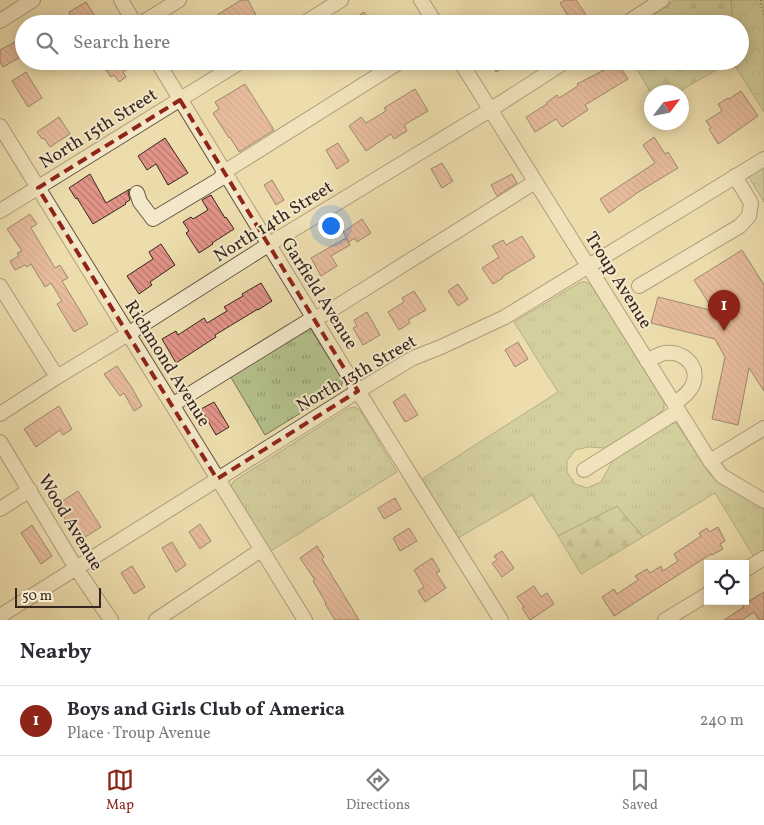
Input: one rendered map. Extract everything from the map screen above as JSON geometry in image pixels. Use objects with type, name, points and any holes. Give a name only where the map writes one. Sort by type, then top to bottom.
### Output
[{"type":"street","points":[[121,0],[130,15]]},
{"type":"street","points":[[154,15],[178,0]]},
{"type":"street","points":[[317,15],[341,0]]},
{"type":"street","points":[[421,0],[430,15]]},
{"type":"street","points":[[639,15],[662,0]]},
{"type":"street","points":[[0,21],[25,2]]},
{"type":"street","name":"Garfield Avenue","points":[[162,70],[313,318],[501,620]]},
{"type":"street","name":"North 15th Street","points":[[0,212],[228,70]]},
{"type":"street","points":[[137,193],[140,202],[153,219],[220,179],[224,172],[387,70]]},
{"type":"street","name":"Troup Avenue","points":[[466,70],[710,462],[722,476],[764,500]]},
{"type":"street","name":"North 14th Street","points":[[0,414],[268,244],[490,110],[552,70]]},
{"type":"street","name":"Richmond Avenue","points":[[0,126],[305,620]]},
{"type":"street","name":"North 13th Street","points":[[0,616],[412,358],[441,347],[505,317],[764,159]]},
{"type":"street","points":[[639,286],[740,226],[749,216],[750,203],[735,176]]},
{"type":"street","points":[[172,405],[313,318],[325,314],[535,182]]},
{"type":"street","points":[[0,286],[57,377]]},
{"type":"street","points":[[584,470],[676,407],[694,382],[695,372],[692,363],[685,357],[675,353],[664,353],[647,361]]},
{"type":"street","points":[[710,462],[764,428]]},
{"type":"street","name":"Wood Avenue","points":[[0,442],[76,568],[111,620]]},
{"type":"street","points":[[0,509],[30,490]]},
{"type":"street","points":[[156,620],[261,550]]},
{"type":"street","points":[[749,567],[764,558]]},
{"type":"street","points":[[665,620],[704,596]]},
{"type":"path","points":[[761,0],[764,16]]},
{"type":"highlighted area","points":[[180,100],[358,391],[217,479],[38,188]]},
{"type":"green space","points":[[675,0],[731,0],[732,15],[651,15]]},
{"type":"green space","points":[[731,0],[764,0],[764,112],[738,70],[749,70],[749,15],[732,15]]},
{"type":"green space","points":[[637,70],[716,70],[689,86],[646,85]]},
{"type":"green space","points":[[764,166],[764,202],[748,176]]},
{"type":"green space","points":[[581,282],[586,282],[592,286],[664,402],[664,409],[655,417],[605,448],[588,447],[575,450],[567,461],[567,472],[575,484],[587,488],[601,482],[613,460],[669,424],[676,423],[710,474],[721,484],[764,508],[764,551],[754,557],[715,493],[643,537],[617,506],[558,536],[532,495],[458,538],[422,479],[558,392],[514,322]]},
{"type":"green space","points":[[305,320],[340,375],[341,388],[265,435],[226,369]]},
{"type":"green space","points":[[355,407],[360,410],[397,472],[271,551],[231,486],[234,481],[349,408]]},
{"type":"green space","points":[[617,506],[643,537],[581,574],[558,536]]},
{"type":"building","points":[[241,0],[248,0],[256,15],[217,15]]},
{"type":"building","points":[[565,0],[576,0],[586,15],[567,15],[560,3]]},
{"type":"building","points":[[86,2],[94,15],[71,15],[69,12]]},
{"type":"building","points":[[15,42],[15,60],[3,67],[0,62],[0,50]]},
{"type":"building","points":[[106,70],[126,70],[123,72],[126,77],[119,82],[114,75],[111,77]]},
{"type":"building","points":[[604,70],[622,70],[628,79],[585,105],[588,110],[562,127],[556,119],[535,132],[526,117],[547,104],[557,95],[559,98],[578,86],[577,84]]},
{"type":"building","points":[[26,72],[42,98],[28,107],[12,81]]},
{"type":"building","points":[[245,84],[274,130],[239,152],[213,113],[219,109],[215,102]]},
{"type":"building","points":[[415,89],[428,111],[404,125],[407,131],[394,139],[391,134],[366,151],[349,126],[361,117],[366,123],[386,111],[384,108]]},
{"type":"building","points":[[741,91],[758,116],[718,144],[706,121],[722,111],[718,104]]},
{"type":"building","points":[[59,117],[70,134],[50,147],[37,132]]},
{"type":"building","points":[[654,137],[665,154],[668,152],[678,168],[609,213],[600,199],[655,163],[643,145]]},
{"type":"building","points":[[165,138],[188,173],[168,185],[156,164],[147,170],[138,156]]},
{"type":"building","points":[[338,143],[349,161],[337,169],[326,150]]},
{"type":"building","points":[[442,163],[453,181],[442,188],[431,169]]},
{"type":"building","points":[[90,174],[106,203],[130,189],[128,192],[130,200],[126,204],[93,224],[69,188]]},
{"type":"building","points":[[512,174],[517,183],[497,196],[491,185]]},
{"type":"building","points":[[272,180],[284,200],[276,205],[264,185]]},
{"type":"building","points":[[211,195],[234,229],[199,253],[186,233],[189,231],[183,222],[191,217],[193,219],[208,210],[202,200]]},
{"type":"building","points":[[30,214],[37,224],[31,228],[55,268],[60,265],[68,278],[62,281],[88,324],[74,332],[57,304],[62,301],[51,283],[45,287],[31,264],[15,270],[10,261],[19,256],[17,253],[22,251],[7,229]]},
{"type":"building","points":[[362,219],[371,233],[357,242],[355,238],[349,242],[343,232]]},
{"type":"building","points":[[522,236],[535,257],[493,284],[482,268],[499,257],[492,246],[503,240],[506,245]]},
{"type":"building","points":[[346,238],[350,245],[331,256],[337,266],[321,276],[311,258]]},
{"type":"building","points":[[161,244],[175,265],[150,282],[152,285],[139,294],[127,276],[153,259],[149,252]]},
{"type":"building","points":[[742,250],[764,285],[764,391],[749,368],[738,425],[712,419],[725,357],[715,339],[651,323],[658,297],[714,311],[694,280]]},
{"type":"building","points":[[261,283],[272,301],[215,335],[216,337],[176,363],[162,339],[176,331],[178,335],[204,318],[207,323],[227,311],[224,307]]},
{"type":"building","points":[[458,284],[468,299],[458,306],[448,291]]},
{"type":"building","points":[[414,291],[426,310],[408,320],[410,323],[399,330],[388,312],[404,302],[402,298]]},
{"type":"building","points":[[367,312],[380,335],[363,345],[353,328],[357,326],[354,320]]},
{"type":"building","points":[[518,342],[528,359],[515,367],[505,350]]},
{"type":"building","points":[[117,366],[142,406],[134,411],[124,393],[120,396],[104,374]]},
{"type":"building","points":[[405,394],[418,415],[405,422],[393,402]]},
{"type":"building","points":[[214,402],[229,427],[216,435],[201,409]]},
{"type":"building","points":[[59,406],[72,429],[63,435],[60,430],[36,447],[24,429]]},
{"type":"building","points":[[78,491],[101,527],[79,541],[56,505]]},
{"type":"building","points":[[395,498],[401,509],[384,519],[378,508]]},
{"type":"building","points":[[200,524],[211,541],[200,549],[189,532]]},
{"type":"building","points":[[32,525],[52,556],[41,564],[21,533]]},
{"type":"building","points":[[718,527],[725,541],[720,544],[723,549],[711,554],[614,616],[602,597],[614,589],[617,594],[638,580],[635,576],[647,569],[650,573],[661,566],[663,571],[678,561],[674,554],[701,536],[699,533],[707,528],[709,532]]},
{"type":"building","points":[[409,528],[417,541],[400,551],[393,538]]},
{"type":"building","points":[[172,542],[186,565],[176,572],[162,548]]},
{"type":"building","points":[[317,546],[324,557],[322,559],[359,620],[335,620],[325,604],[313,581],[315,580],[300,558]]},
{"type":"building","points":[[502,551],[514,568],[502,577],[492,563],[497,560],[494,556]]},
{"type":"building","points":[[432,558],[440,571],[436,573],[446,588],[425,602],[418,591],[424,587],[414,570]]},
{"type":"building","points":[[132,566],[145,587],[134,594],[121,573]]},
{"type":"building","points":[[534,586],[541,597],[547,593],[554,604],[530,620],[517,597]]},
{"type":"building","points":[[764,592],[764,620],[759,620],[754,612],[742,620],[724,620],[744,607],[743,605],[749,605],[749,601]]},
{"type":"place","name":"Boys and Girls Club of America","points":[[724,331]]}]
